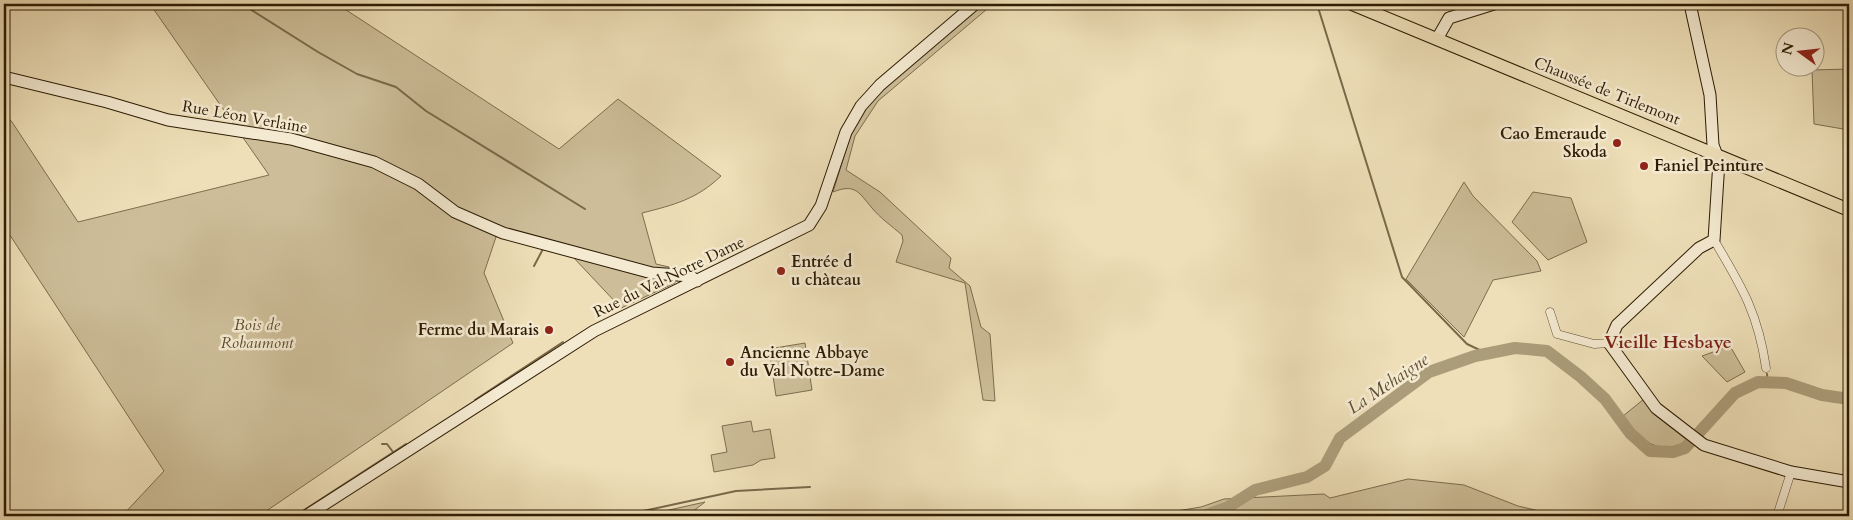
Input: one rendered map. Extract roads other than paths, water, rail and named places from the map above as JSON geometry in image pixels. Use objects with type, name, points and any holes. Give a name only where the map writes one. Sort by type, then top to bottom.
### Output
[{"type":"main road","name":"Chaussée de Tirlemont","points":[[1352,4],[1849,210]]},
{"type":"street","name":"Rue du Val Notre Dame","points":[[306,516],[594,331],[799,231],[814,219],[824,198],[846,132],[861,106],[880,86],[975,4]]},
{"type":"street","points":[[1437,39],[1449,18],[1494,4]]},
{"type":"street","points":[[1690,4],[1710,95],[1713,145],[1719,161],[1714,240],[1750,304],[1761,339],[1766,368]]},
{"type":"street","name":"Rue Léon Verlaine","points":[[4,77],[107,102],[168,120],[291,139],[374,162],[418,184],[455,212],[503,233],[652,273],[690,276],[697,281]]},
{"type":"street","points":[[1609,343],[1616,325],[1699,248],[1714,240]]},
{"type":"street","points":[[1550,312],[1557,334],[1594,344],[1609,343]]},
{"type":"street","points":[[1609,343],[1656,408],[1704,445],[1791,472],[1849,482]]},
{"type":"street","points":[[1777,516],[1791,472]]},
{"type":"waterway","points":[[242,4],[357,74],[396,87],[426,111],[585,209]]},
{"type":"waterway","points":[[1317,4],[1402,277],[1467,344],[1488,354]]},
{"type":"waterway","points":[[534,266],[543,249]]},
{"type":"waterway","points":[[475,400],[563,342]]},
{"type":"waterway","name":"La Mehaigne","points":[[1204,516],[1228,507],[1255,490],[1307,477],[1325,466],[1340,438],[1429,372],[1475,356],[1515,348],[1547,351],[1581,377],[1605,399],[1630,433],[1650,451],[1673,452],[1685,448],[1735,393],[1758,382],[1786,383],[1822,395],[1849,399]]},
{"type":"waterway","name":"La Mehaigne","points":[[1767,374],[1768,383]]},
{"type":"waterway","points":[[382,444],[387,444],[393,452]]},
{"type":"waterway","points":[[295,516],[406,444]]},
{"type":"waterway","points":[[620,516],[736,491],[810,487]]},
{"type":"place","name":"Cao Emeraude Skoda","points":[[1617,143]]},
{"type":"place","name":"Faniel Peinture","points":[[1644,166]]},
{"type":"place","name":"Entrée d u chàteau","points":[[781,271]]},
{"type":"place","name":"Ferme du Marais","points":[[549,330]]},
{"type":"place","name":"Ancienne Abbaye du Val Notre-Dame","points":[[730,362]]},
{"type":"district","name":"Vieille Hesbaye","points":[[1668,342]]},
{"type":"park label","name":"Bois de Robaumont","points":[[257,334]]}]
